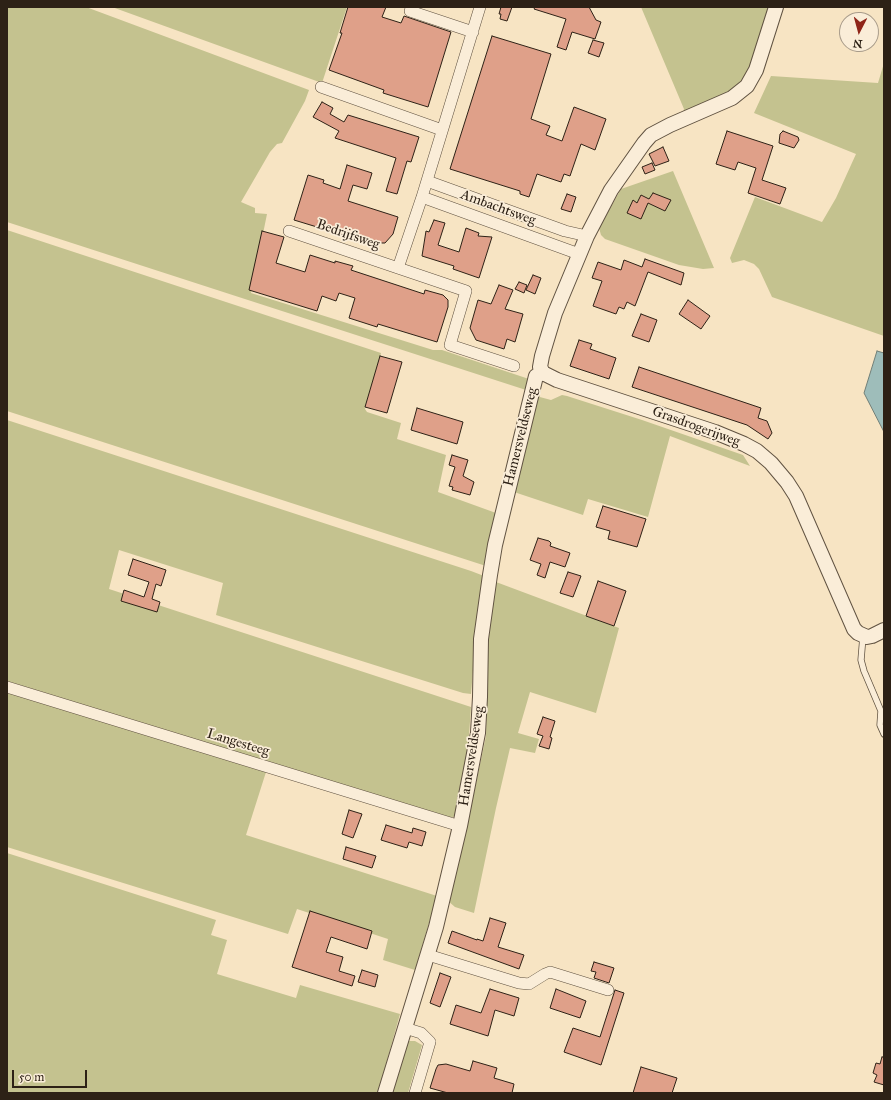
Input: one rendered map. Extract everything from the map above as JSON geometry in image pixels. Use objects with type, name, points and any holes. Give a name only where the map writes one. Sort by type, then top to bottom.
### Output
[{"type":"street","points":[[398,268],[422,197],[480,7]]},
{"type":"street","name":"Hamersveldseweg","points":[[385,1093],[428,955],[460,826],[478,733],[480,714],[481,639],[490,575],[503,510],[536,376],[543,373],[540,368],[542,356],[555,313],[587,236],[611,190],[644,143],[651,136],[670,125],[732,98],[747,86],[756,70],[776,7]]},
{"type":"street","points":[[410,11],[473,32]]},
{"type":"street","points":[[321,88],[442,130]]},
{"type":"street","name":"Ambachtsweg","points":[[427,181],[565,231],[587,236]]},
{"type":"street","name":"Ambachtsweg","points":[[422,197],[579,254]]},
{"type":"street","name":"Bedrijfsweg","points":[[288,231],[466,291],[450,345],[514,366]]},
{"type":"street","name":"Grasdrogerijweg","points":[[543,373],[557,380],[725,436],[757,452],[772,464],[796,496],[849,621],[854,629],[863,636]]},
{"type":"street","points":[[863,636],[872,636],[884,630]]},
{"type":"street","name":"Langesteeg","points":[[7,687],[460,826]]},
{"type":"street","points":[[428,955],[519,983],[530,984],[550,972],[608,990]]},
{"type":"street","points":[[405,1028],[421,1033],[430,1042],[415,1093]]},
{"type":"lane","points":[[863,636],[861,660],[864,671],[883,713],[880,725],[884,734]]},
{"type":"shaded area","points":[[7,7],[86,7],[309,90],[305,101],[282,143],[277,144],[270,152],[241,202],[255,208],[255,213],[267,214],[251,293],[433,350],[442,350],[529,379],[526,390],[7,222]]},
{"type":"shaded area","points":[[112,7],[347,7],[322,83]]},
{"type":"shaded area","points":[[641,7],[772,7],[755,60],[742,80],[723,97],[682,116],[684,109]]},
{"type":"shaded area","points":[[884,63],[884,336],[772,297],[759,269],[754,264],[744,260],[732,263],[730,258],[755,197],[822,222],[836,198],[856,154],[754,113],[771,76],[878,83]]},
{"type":"shaded area","points":[[673,171],[714,268],[703,269],[679,265],[605,239],[601,235],[599,228],[621,189]]},
{"type":"shaded area","points":[[7,230],[381,353],[365,409],[367,412],[401,423],[397,439],[446,455],[438,492],[496,513],[486,566],[7,411]]},
{"type":"shaded area","points":[[562,395],[642,420],[743,455],[750,466],[670,436],[648,517],[588,499],[583,515],[514,492],[536,396],[551,400]]},
{"type":"shaded area","points":[[7,420],[484,576],[479,600],[471,694],[463,693],[216,615],[223,583],[119,550],[109,589],[471,707],[468,750],[455,816],[450,818],[395,803],[7,681]]},
{"type":"shaded area","points":[[496,582],[619,628],[596,713],[530,692],[518,733],[539,739],[535,753],[510,748],[474,913],[455,907],[448,901],[464,840],[486,736],[488,636]]},
{"type":"shaded area","points":[[7,691],[266,772],[246,835],[437,896],[415,970],[383,960],[388,939],[297,909],[288,934],[7,847]]},
{"type":"shaded area","points":[[7,853],[216,920],[211,935],[227,940],[217,974],[296,998],[300,985],[400,1014],[378,1093],[7,1093]]},
{"type":"shaded area","points":[[406,1041],[415,1041],[422,1045],[408,1093],[391,1093]]},
{"type":"water","points":[[877,351],[884,353],[884,432],[864,393]]},
{"type":"building","points":[[348,7],[386,7],[382,17],[401,23],[404,16],[451,32],[428,107],[383,93],[384,90],[329,70],[342,33],[340,33]]},
{"type":"building","points":[[501,7],[512,7],[507,21],[500,19],[501,14],[499,14]]},
{"type":"building","points":[[535,7],[589,7],[596,20],[601,22],[595,39],[572,32],[566,50],[557,47],[566,19],[534,9]]},
{"type":"building","points":[[492,36],[551,54],[531,119],[550,126],[546,135],[562,141],[574,107],[606,119],[595,150],[581,144],[570,176],[564,174],[561,182],[537,174],[529,197],[520,194],[520,191],[450,169]]},
{"type":"building","points":[[593,40],[604,43],[599,57],[588,53]]},
{"type":"building","points":[[322,102],[333,108],[330,114],[344,122],[348,115],[419,137],[411,162],[407,161],[397,194],[386,191],[396,158],[335,138],[339,131],[313,117]]},
{"type":"building","points":[[727,131],[773,146],[762,180],[786,188],[780,204],[748,193],[756,168],[738,162],[735,170],[716,164]]},
{"type":"building","points":[[783,131],[798,137],[799,140],[794,148],[779,143],[780,134]]},
{"type":"building","points":[[663,147],[669,161],[655,166],[649,154]]},
{"type":"building","points":[[652,163],[655,170],[645,174],[642,167]]},
{"type":"building","points":[[347,165],[372,173],[367,189],[353,185],[348,201],[398,217],[393,234],[385,243],[373,244],[294,220],[308,175],[324,180],[323,183],[340,189]]},
{"type":"building","points":[[653,193],[671,200],[665,211],[648,203],[641,219],[627,213],[633,200],[637,203],[641,195],[649,199]]},
{"type":"building","points":[[567,194],[576,197],[571,212],[561,209]]},
{"type":"building","points":[[434,220],[445,223],[438,245],[459,252],[466,228],[479,233],[478,236],[492,237],[479,278],[453,269],[454,266],[422,256],[426,231],[429,232]]},
{"type":"building","points":[[262,231],[284,237],[276,263],[305,272],[310,255],[335,263],[335,261],[353,266],[351,270],[424,294],[425,290],[443,295],[448,300],[448,307],[437,342],[378,324],[377,327],[349,318],[355,298],[339,293],[336,301],[322,296],[317,311],[249,290]]},
{"type":"building","points":[[645,259],[684,273],[681,285],[648,272],[635,306],[627,302],[624,309],[619,307],[616,314],[593,306],[602,281],[592,278],[598,262],[621,270],[624,260],[642,267]]},
{"type":"building","points":[[533,275],[541,278],[535,294],[526,290]]},
{"type":"building","points":[[519,282],[527,285],[524,293],[515,289]]},
{"type":"building","points":[[499,285],[513,290],[505,309],[523,314],[515,342],[507,339],[504,349],[476,340],[470,328],[478,300],[491,304]]},
{"type":"building","points":[[688,300],[710,316],[701,329],[679,314]]},
{"type":"building","points":[[641,314],[657,320],[649,342],[632,336]]},
{"type":"building","points":[[579,340],[592,344],[590,349],[616,358],[609,379],[570,366]]},
{"type":"building","points":[[380,356],[402,362],[387,413],[365,407]]},
{"type":"building","points":[[639,367],[761,408],[758,418],[767,421],[772,433],[768,439],[747,425],[632,387]]},
{"type":"building","points":[[417,408],[463,422],[457,444],[411,430]]},
{"type":"building","points":[[452,455],[468,460],[463,476],[474,482],[470,495],[452,490],[453,487],[449,486],[455,467],[449,465]]},
{"type":"building","points":[[603,506],[646,519],[637,547],[608,539],[610,531],[596,527]]},
{"type":"building","points":[[538,538],[549,541],[551,543],[550,546],[570,553],[565,567],[550,562],[545,578],[537,575],[541,564],[530,560]]},
{"type":"building","points":[[133,559],[166,570],[161,586],[156,584],[152,599],[160,602],[157,612],[121,601],[124,590],[144,597],[149,582],[128,575]]},
{"type":"building","points":[[568,572],[581,576],[573,597],[560,593]]},
{"type":"building","points":[[598,581],[626,591],[614,626],[586,616]]},
{"type":"building","points":[[543,717],[555,721],[550,737],[552,738],[549,749],[539,746],[543,736],[537,734]]},
{"type":"building","points":[[349,810],[362,814],[353,838],[342,834]]},
{"type":"building","points":[[386,825],[412,833],[413,828],[426,832],[422,846],[409,842],[407,848],[381,840]]},
{"type":"building","points":[[346,847],[376,856],[372,868],[343,859]]},
{"type":"building","points":[[310,911],[372,931],[367,949],[331,937],[326,952],[343,957],[339,971],[355,976],[352,986],[292,967]]},
{"type":"building","points":[[490,918],[506,923],[498,947],[524,955],[519,969],[448,943],[452,931],[483,941]]},
{"type":"building","points":[[594,962],[614,968],[609,983],[594,978],[596,972],[591,971]]},
{"type":"building","points":[[362,970],[378,975],[375,987],[358,982]]},
{"type":"building","points":[[440,973],[451,977],[440,1007],[430,1003]]},
{"type":"building","points":[[490,989],[519,998],[514,1016],[495,1010],[488,1036],[450,1024],[456,1005],[481,1013]]},
{"type":"building","points":[[556,989],[586,1001],[580,1018],[550,1008]]},
{"type":"building","points":[[615,990],[624,993],[601,1065],[564,1052],[573,1028],[600,1037]]},
{"type":"building","points":[[882,1057],[884,1057],[884,1085],[874,1082],[877,1075],[873,1073],[876,1063],[880,1064]]},
{"type":"building","points":[[473,1061],[497,1068],[494,1078],[514,1084],[512,1093],[448,1093],[430,1088],[438,1065],[446,1064],[470,1071]]},
{"type":"building","points":[[641,1067],[677,1078],[672,1093],[633,1093]]}]
